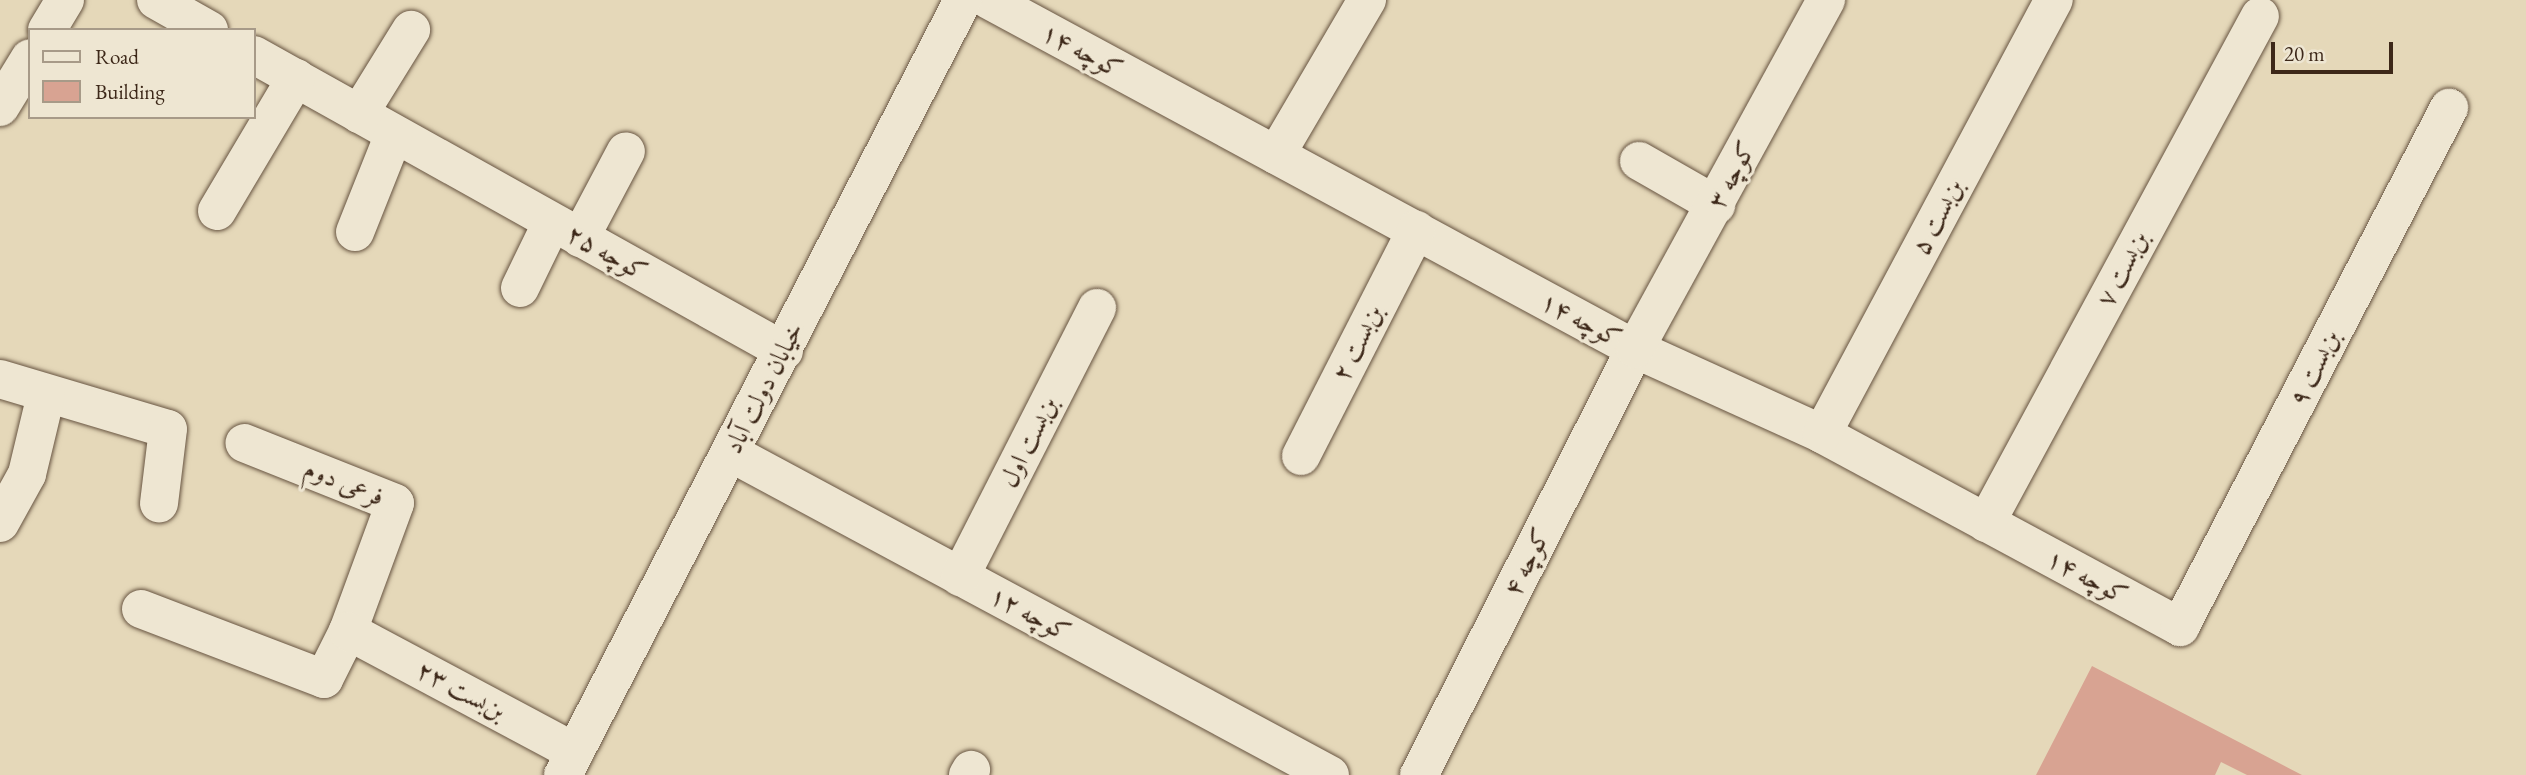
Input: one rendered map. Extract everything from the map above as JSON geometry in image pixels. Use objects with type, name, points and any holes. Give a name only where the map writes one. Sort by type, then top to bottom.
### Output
[{"type":"street","points":[[48,28],[65,0]]},
{"type":"street","points":[[156,0],[205,28]]},
{"type":"street","name":"خیابان دولت آباد","points":[[569,763],[963,0]]},
{"type":"street","name":"کوچه ۱۴","points":[[989,0],[1636,349],[1822,434],[2180,628]]},
{"type":"street","points":[[1276,155],[1367,0]]},
{"type":"street","name":"کوچه ۳","points":[[1636,349],[1825,0]]},
{"type":"street","name":"بن‌بست ۵","points":[[1822,434],[2054,0]]},
{"type":"street","name":"بن‌بست ۷","points":[[1986,523],[2260,16]]},
{"type":"street","points":[[359,114],[411,30]]},
{"type":"street","name":"کوچه ۲۵","points":[[256,56],[784,351]]},
{"type":"street","points":[[0,107],[28,61]]},
{"type":"street","points":[[217,211],[296,78]]},
{"type":"street","name":"بن‌بست ۹","points":[[2180,628],[2449,108]]},
{"type":"street","points":[[355,232],[394,134]]},
{"type":"street","points":[[520,288],[626,151]]},
{"type":"street","points":[[1639,161],[1716,205]]},
{"type":"street","name":"بن‌بست ۲","points":[[1301,456],[1416,230]]},
{"type":"street","name":"بن‌بست اول","points":[[960,577],[1097,308]]},
{"type":"street","name":"کوچه ۴","points":[[1419,775],[1636,349]]},
{"type":"street","points":[[0,379],[46,395],[169,429],[159,503]]},
{"type":"street","points":[[0,523],[27,474],[46,395]]},
{"type":"street","name":"فرعی دوم","points":[[244,443],[396,503],[348,631]]},
{"type":"street","name":"کوچه ۱۲","points":[[731,453],[1330,775]]},
{"type":"street","points":[[141,609],[324,679],[348,631]]},
{"type":"street","name":"بن‌بست ۲۳","points":[[348,631],[569,763]]},
{"type":"building","points":[[2092,666],[2302,775],[2247,775],[2221,762],[2215,775],[2036,775]]}]
